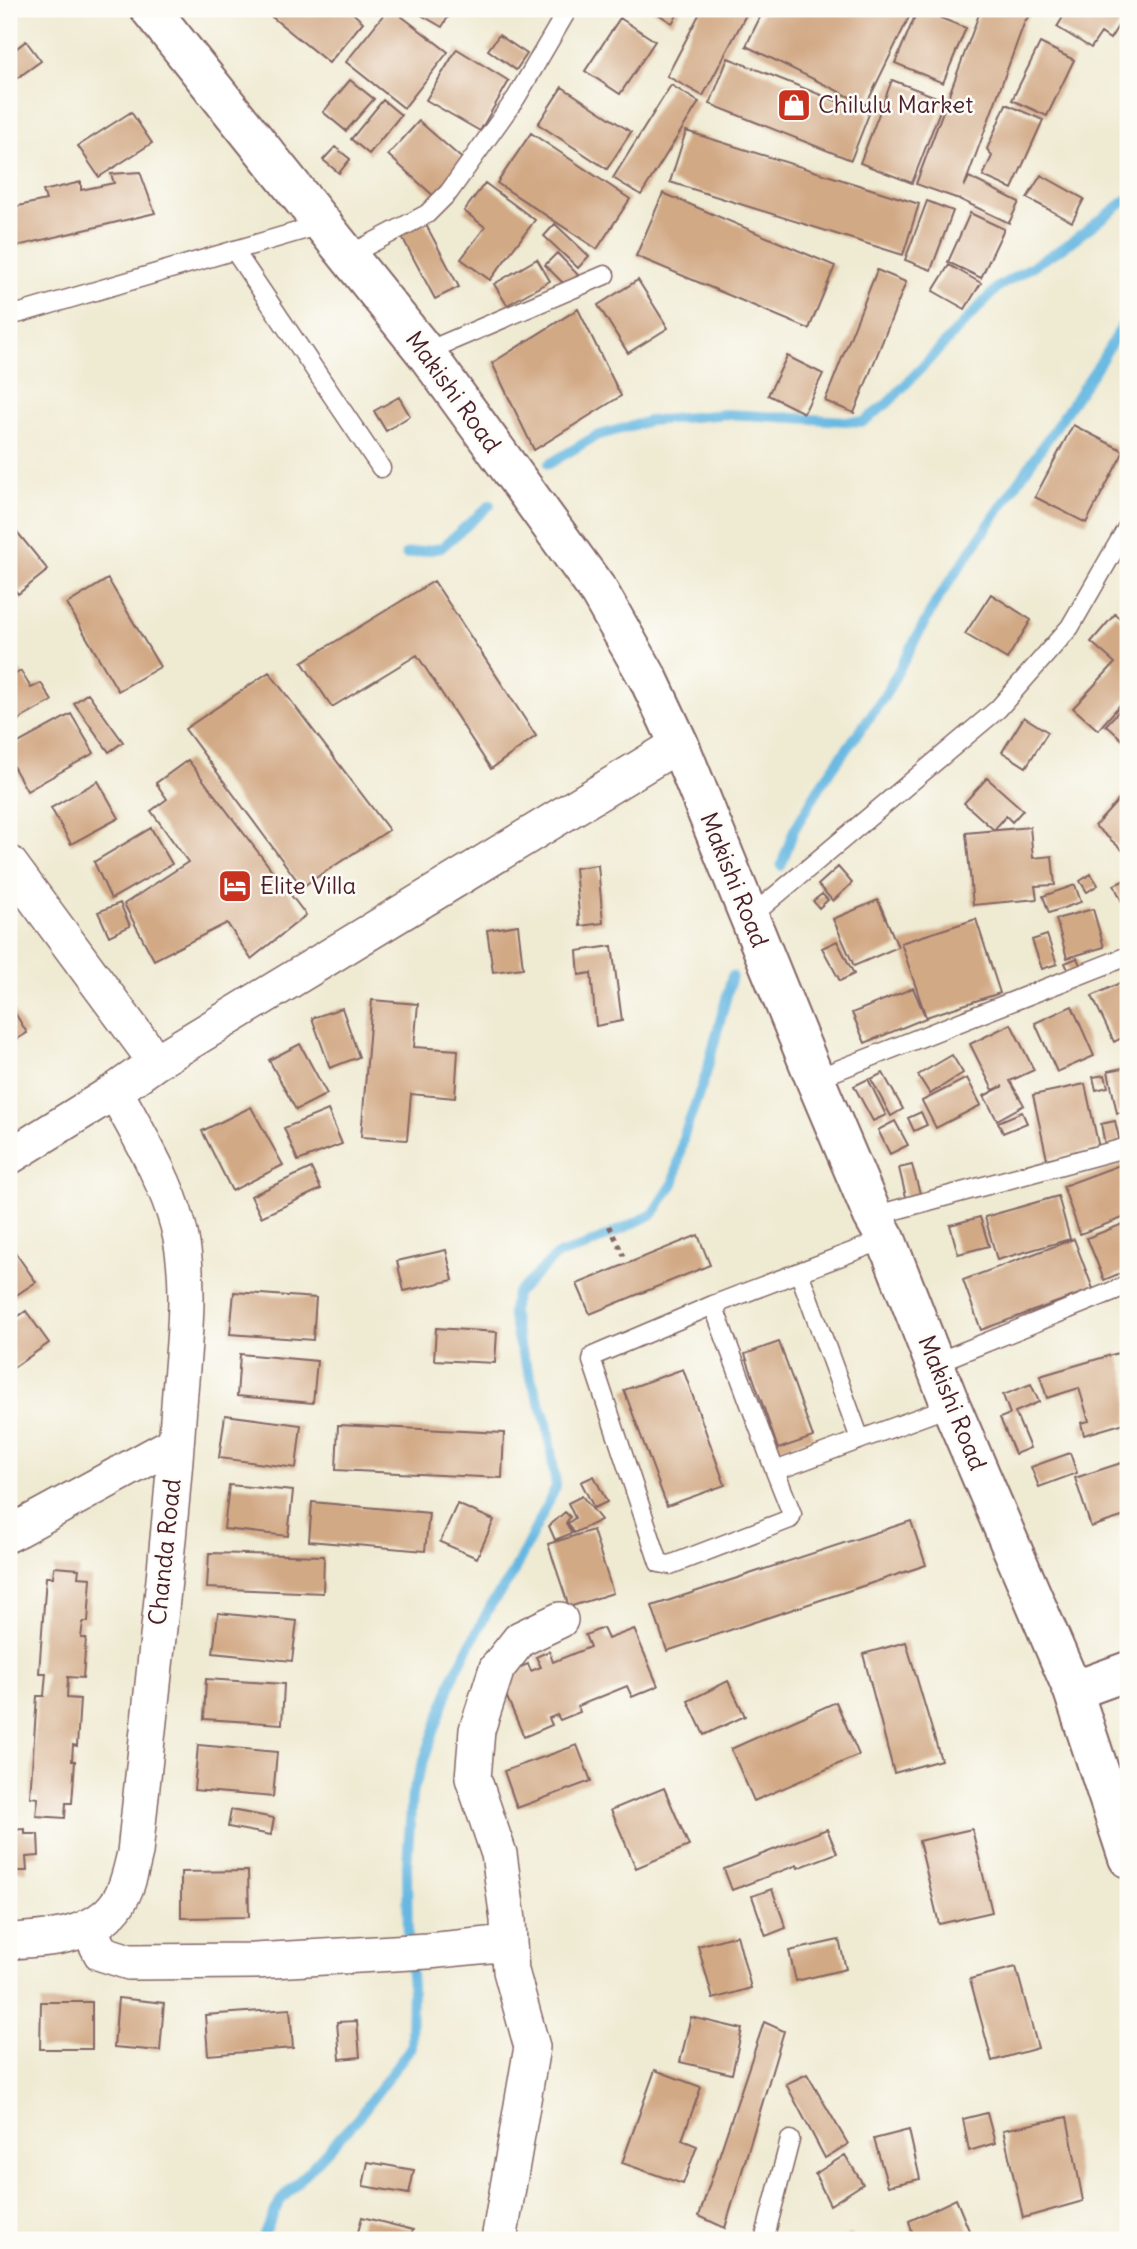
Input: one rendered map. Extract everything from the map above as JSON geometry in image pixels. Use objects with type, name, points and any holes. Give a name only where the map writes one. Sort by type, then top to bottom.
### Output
[{"type":"main road","name":"Makishi Road","points":[[150,9],[425,352],[599,592],[649,680],[679,744],[815,1079],[880,1227],[951,1406],[1073,1691],[1128,1858]]},
{"type":"main road","points":[[1073,1691],[1128,1671]]},
{"type":"street","points":[[9,1157],[115,1091],[156,1062],[679,744]]},
{"type":"street","points":[[9,863],[156,1062]]},
{"type":"street","name":"Chanda Road","points":[[9,1941],[40,1940],[76,1933],[108,1914],[121,1899],[135,1853],[176,1443],[185,1308],[178,1227],[148,1154],[115,1091]]},
{"type":"street","points":[[9,1534],[176,1443]]},
{"type":"street","points":[[499,2240],[532,2048],[511,1971],[508,1920],[499,1854],[473,1778],[477,1730],[498,1668],[520,1639],[560,1620]]},
{"type":"street","points":[[88,1927],[101,1953],[129,1962],[255,1961],[413,1952],[509,1943]]},
{"type":"lane","points":[[349,255],[427,214],[449,192],[516,98],[568,9]]},
{"type":"lane","points":[[17,314],[324,224]]},
{"type":"lane","points":[[234,250],[381,468]]},
{"type":"lane","points":[[425,352],[605,275]]},
{"type":"lane","points":[[750,917],[998,709],[1070,627],[1128,526]]},
{"type":"lane","points":[[815,1079],[1128,956]]},
{"type":"lane","points":[[713,1305],[792,1514],[790,1519],[670,1565],[659,1563],[592,1357],[713,1305],[799,1272],[880,1227],[1128,1147]]},
{"type":"lane","points":[[799,1272],[860,1439]]},
{"type":"lane","points":[[935,1363],[1128,1284]]},
{"type":"lane","points":[[775,1471],[951,1406]]},
{"type":"lane","points":[[764,2240],[790,2140]]},
{"type":"path","points":[[610,1226],[624,1256]]},
{"type":"building","points":[[262,9],[348,9],[363,22],[329,63]]},
{"type":"building","points":[[388,9],[392,9],[448,52],[404,108],[346,62]]},
{"type":"building","points":[[411,9],[453,9],[442,27]]},
{"type":"building","points":[[651,9],[681,9],[672,23]]},
{"type":"building","points":[[702,9],[749,9],[703,96],[667,76]]},
{"type":"building","points":[[764,9],[913,9],[866,105],[746,46]]},
{"type":"building","points":[[918,9],[966,28],[943,83],[895,63]]},
{"type":"building","points":[[981,9],[1035,9],[1025,21],[964,187],[969,177],[1019,202],[1009,223],[959,199],[916,184]]},
{"type":"building","points":[[1068,9],[1128,10],[1110,39],[1101,33],[1091,48],[1057,27]]},
{"type":"building","points":[[620,18],[655,41],[620,94],[585,71]]},
{"type":"building","points":[[499,35],[527,54],[516,70],[488,50]]},
{"type":"building","points":[[26,41],[41,61],[9,84],[9,54]]},
{"type":"building","points":[[1040,43],[1074,60],[1047,116],[1012,100]]},
{"type":"building","points":[[457,49],[509,81],[480,131],[426,100]]},
{"type":"building","points":[[728,58],[869,114],[851,160],[710,104]]},
{"type":"building","points":[[350,80],[374,99],[346,131],[323,112]]},
{"type":"building","points":[[892,80],[944,100],[912,183],[860,163]]},
{"type":"building","points":[[671,85],[699,102],[641,195],[613,178]]},
{"type":"building","points":[[562,87],[631,132],[607,169],[538,124]]},
{"type":"building","points":[[383,100],[401,115],[369,154],[351,139]]},
{"type":"building","points":[[1006,104],[1043,120],[1012,189],[983,176],[992,156],[987,149]]},
{"type":"building","points":[[131,112],[152,143],[99,177],[78,146]]},
{"type":"building","points":[[419,121],[467,163],[436,198],[388,155]]},
{"type":"building","points":[[686,131],[919,204],[903,255],[670,182]]},
{"type":"building","points":[[531,133],[630,199],[597,249],[497,183]]},
{"type":"building","points":[[335,147],[350,159],[339,173],[323,160]]},
{"type":"building","points":[[140,172],[155,213],[9,248],[9,208],[46,200],[43,191],[81,182],[81,190],[114,183],[111,174]]},
{"type":"building","points":[[1041,175],[1084,199],[1072,222],[1027,198]]},
{"type":"building","points":[[485,183],[535,220],[490,280],[461,259],[485,227],[464,211]]},
{"type":"building","points":[[663,193],[835,266],[809,329],[636,256]]},
{"type":"building","points":[[927,201],[953,211],[931,270],[905,260]]},
{"type":"building","points":[[970,213],[1004,229],[981,278],[948,262]]},
{"type":"building","points":[[424,221],[459,287],[435,299],[400,233]]},
{"type":"building","points":[[555,224],[589,256],[578,268],[544,236]]},
{"type":"building","points":[[557,253],[578,275],[566,286],[545,265]]},
{"type":"building","points":[[537,259],[550,281],[507,305],[494,284]]},
{"type":"building","points":[[949,265],[981,283],[965,309],[933,291]]},
{"type":"building","points":[[877,270],[906,282],[854,413],[825,401]]},
{"type":"building","points":[[638,280],[668,328],[628,353],[598,305]]},
{"type":"building","points":[[578,309],[621,396],[534,450],[492,363]]},
{"type":"building","points":[[787,356],[823,374],[804,413],[768,395]]},
{"type":"building","points":[[399,397],[410,416],[386,431],[374,411]]},
{"type":"building","points":[[1073,425],[1124,451],[1086,523],[1035,497]]},
{"type":"building","points":[[9,522],[48,570],[18,594],[9,583]]},
{"type":"building","points":[[108,579],[160,667],[118,691],[67,604]]},
{"type":"building","points":[[434,581],[536,736],[491,769],[417,655],[332,707],[302,662]]},
{"type":"building","points":[[991,594],[1031,620],[1007,659],[965,634]]},
{"type":"building","points":[[1115,614],[1128,626],[1128,696],[1098,730],[1073,708],[1115,663],[1091,642]]},
{"type":"building","points":[[21,671],[31,688],[41,683],[52,701],[9,725],[9,678]]},
{"type":"building","points":[[269,672],[389,830],[302,887],[185,729]]},
{"type":"building","points":[[88,693],[123,742],[109,752],[74,703]]},
{"type":"building","points":[[1128,701],[1128,745],[1106,725]]},
{"type":"building","points":[[71,714],[94,753],[27,791],[9,759],[9,748]]},
{"type":"building","points":[[1024,717],[1048,732],[1026,767],[1002,752]]},
{"type":"building","points":[[188,760],[306,915],[251,959],[227,923],[154,960],[124,904],[188,862],[151,811],[167,799],[156,783]]},
{"type":"building","points":[[987,778],[1023,810],[1012,822],[1006,816],[994,830],[964,803]]},
{"type":"building","points":[[98,781],[119,818],[71,844],[51,808]]},
{"type":"building","points":[[1123,795],[1128,800],[1128,855],[1095,826]]},
{"type":"building","points":[[1030,827],[1033,858],[1052,856],[1055,885],[1035,886],[1037,899],[973,905],[966,833]]},
{"type":"building","points":[[151,828],[172,864],[111,899],[94,862]]},
{"type":"building","points":[[598,865],[603,923],[580,926],[575,868]]},
{"type":"building","points":[[838,867],[852,883],[833,901],[818,885]]},
{"type":"building","points":[[1091,874],[1098,885],[1087,892],[1080,881]]},
{"type":"building","points":[[1125,880],[1128,887],[1128,914],[1114,885]]},
{"type":"building","points":[[1075,885],[1081,902],[1049,913],[1043,896]]},
{"type":"building","points":[[822,894],[828,900],[819,908],[813,901]]},
{"type":"building","points":[[878,900],[898,947],[854,966],[833,919]]},
{"type":"building","points":[[120,903],[130,926],[109,936],[98,912]]},
{"type":"building","points":[[1093,909],[1104,947],[1067,958],[1056,919]]},
{"type":"building","points":[[976,919],[1000,993],[926,1017],[901,943]]},
{"type":"building","points":[[518,925],[523,968],[493,972],[487,930]]},
{"type":"building","points":[[1047,935],[1057,964],[1042,969],[1032,940]]},
{"type":"building","points":[[837,941],[854,974],[840,981],[822,948]]},
{"type":"building","points":[[612,946],[622,1021],[596,1026],[591,973],[579,975],[577,951]]},
{"type":"building","points":[[1077,958],[1081,967],[1069,972],[1065,963]]},
{"type":"building","points":[[1128,979],[1128,1035],[1114,1042],[1092,996]]},
{"type":"building","points":[[913,988],[926,1018],[865,1043],[852,1013]]},
{"type":"building","points":[[372,1000],[418,1004],[414,1047],[458,1050],[455,1098],[411,1094],[407,1140],[361,1137]]},
{"type":"building","points":[[9,1003],[27,1033],[9,1044]]},
{"type":"building","points":[[1072,1006],[1094,1056],[1057,1072],[1035,1023]]},
{"type":"building","points":[[342,1008],[359,1057],[330,1068],[312,1018]]},
{"type":"building","points":[[1011,1024],[1034,1070],[1010,1081],[1024,1105],[997,1120],[984,1096],[1003,1086],[993,1090],[970,1044]]},
{"type":"building","points":[[300,1044],[327,1094],[296,1110],[269,1060]]},
{"type":"building","points":[[952,1055],[963,1073],[930,1094],[918,1075]]},
{"type":"building","points":[[1128,1067],[1128,1111],[1117,1113],[1108,1071]]},
{"type":"building","points":[[883,1073],[903,1109],[891,1116],[871,1079]]},
{"type":"building","points":[[1105,1075],[1108,1087],[1096,1090],[1093,1077]]},
{"type":"building","points":[[967,1078],[981,1105],[936,1128],[922,1101]]},
{"type":"building","points":[[868,1079],[886,1115],[873,1121],[854,1086]]},
{"type":"building","points":[[1085,1084],[1099,1148],[1047,1159],[1033,1095]]},
{"type":"building","points":[[251,1107],[283,1165],[232,1191],[202,1131]]},
{"type":"building","points":[[328,1110],[342,1144],[298,1161],[284,1128]]},
{"type":"building","points":[[921,1112],[927,1125],[914,1131],[908,1118]]},
{"type":"building","points":[[1022,1112],[1027,1123],[1003,1133],[998,1122]]},
{"type":"building","points":[[895,1121],[908,1145],[890,1154],[878,1130]]},
{"type":"building","points":[[1115,1121],[1120,1142],[1105,1145],[1101,1124]]},
{"type":"building","points":[[1128,1162],[1128,1216],[1080,1234],[1063,1186]]},
{"type":"building","points":[[912,1165],[921,1197],[907,1201],[899,1168]]},
{"type":"building","points":[[311,1168],[321,1189],[261,1217],[251,1196]]},
{"type":"building","points":[[1058,1196],[1070,1239],[997,1260],[985,1217]]},
{"type":"building","points":[[980,1217],[989,1246],[958,1254],[950,1225]]},
{"type":"building","points":[[1128,1222],[1128,1270],[1104,1280],[1087,1238]]},
{"type":"building","points":[[698,1235],[710,1265],[590,1314],[577,1284]]},
{"type":"building","points":[[1074,1239],[1093,1289],[981,1330],[963,1280]]},
{"type":"building","points":[[9,1246],[36,1282],[9,1300]]},
{"type":"building","points":[[446,1250],[453,1280],[404,1291],[397,1261]]},
{"type":"building","points":[[234,1292],[316,1298],[313,1340],[230,1334]]},
{"type":"building","points":[[26,1311],[49,1343],[10,1370],[9,1323]]},
{"type":"building","points":[[436,1328],[497,1332],[495,1363],[434,1360]]},
{"type":"building","points":[[779,1342],[813,1437],[778,1449],[745,1354]]},
{"type":"building","points":[[1118,1353],[1128,1387],[1128,1422],[1084,1435],[1081,1423],[1089,1421],[1079,1388],[1047,1398],[1040,1376]]},
{"type":"building","points":[[240,1354],[317,1361],[313,1403],[237,1396]]},
{"type":"building","points":[[683,1369],[725,1485],[667,1506],[624,1390]]},
{"type":"building","points":[[1031,1384],[1039,1402],[1015,1412],[1030,1448],[1015,1454],[1000,1418],[1010,1414],[1003,1395]]},
{"type":"building","points":[[225,1415],[301,1425],[296,1468],[219,1458]]},
{"type":"building","points":[[338,1425],[504,1433],[502,1478],[336,1470]]},
{"type":"building","points":[[1070,1453],[1077,1473],[1039,1487],[1031,1467]]},
{"type":"building","points":[[1121,1463],[1128,1485],[1128,1515],[1091,1527],[1075,1478]]},
{"type":"building","points":[[594,1476],[607,1502],[594,1508],[581,1482]]},
{"type":"building","points":[[229,1485],[293,1491],[288,1536],[224,1529]]},
{"type":"building","points":[[582,1496],[601,1520],[574,1533],[568,1523],[575,1518],[568,1503]]},
{"type":"building","points":[[312,1502],[429,1513],[425,1551],[309,1541]]},
{"type":"building","points":[[457,1504],[494,1520],[477,1558],[440,1542]]},
{"type":"building","points":[[565,1512],[570,1517],[566,1523],[572,1533],[555,1540],[549,1526]]},
{"type":"building","points":[[911,1521],[926,1565],[667,1651],[652,1606]]},
{"type":"building","points":[[593,1530],[613,1593],[569,1607],[548,1544]]},
{"type":"building","points":[[209,1553],[324,1556],[323,1593],[207,1588]]},
{"type":"building","points":[[54,1567],[79,1569],[78,1577],[91,1578],[88,1622],[83,1622],[81,1638],[86,1638],[83,1678],[68,1677],[67,1698],[80,1699],[77,1746],[73,1745],[72,1761],[75,1761],[72,1803],[66,1803],[65,1818],[36,1816],[38,1798],[30,1797],[37,1696],[44,1696],[46,1673],[39,1673],[46,1577],[53,1577]]},
{"type":"building","points":[[218,1613],[297,1621],[292,1661],[213,1653]]},
{"type":"building","points":[[603,1628],[608,1639],[634,1629],[658,1686],[632,1697],[627,1686],[578,1706],[580,1712],[560,1720],[557,1715],[549,1718],[552,1725],[524,1737],[503,1688],[505,1673],[528,1664],[531,1671],[541,1667],[536,1657],[549,1651],[553,1662],[590,1647],[585,1635]]},
{"type":"building","points":[[906,1642],[941,1760],[894,1773],[863,1654]]},
{"type":"building","points":[[206,1679],[284,1684],[282,1724],[204,1719]]},
{"type":"building","points":[[728,1681],[745,1716],[704,1735],[688,1701]]},
{"type":"building","points":[[836,1702],[859,1755],[754,1801],[731,1749]]},
{"type":"building","points":[[198,1745],[277,1752],[273,1797],[194,1790]]},
{"type":"building","points":[[577,1745],[591,1781],[517,1808],[504,1771]]},
{"type":"building","points":[[664,1788],[689,1846],[636,1868],[611,1810]]},
{"type":"building","points":[[231,1810],[274,1818],[271,1835],[228,1827]]},
{"type":"building","points":[[25,1829],[25,1834],[38,1834],[39,1856],[26,1857],[27,1871],[9,1871],[9,1830]]},
{"type":"building","points":[[827,1829],[837,1853],[732,1890],[724,1869]]},
{"type":"building","points":[[972,1829],[992,1912],[939,1924],[919,1841]]},
{"type":"building","points":[[248,1871],[249,1917],[181,1918],[181,1872]]},
{"type":"building","points":[[772,1889],[786,1928],[766,1936],[752,1896]]},
{"type":"building","points":[[737,1935],[751,1988],[713,1999],[698,1946]]},
{"type":"building","points":[[839,1940],[846,1969],[796,1981],[789,1951]]},
{"type":"building","points":[[1016,1967],[1038,2048],[992,2061],[970,1979]]},
{"type":"building","points":[[118,1998],[164,2003],[160,2051],[114,2047]]},
{"type":"building","points":[[41,2002],[92,2002],[92,2049],[40,2049]]},
{"type":"building","points":[[290,2009],[293,2048],[208,2055],[205,2015]]},
{"type":"building","points":[[691,2017],[742,2029],[732,2074],[680,2062]]},
{"type":"building","points":[[357,2021],[360,2057],[340,2059],[337,2022]]},
{"type":"building","points":[[764,2022],[784,2031],[725,2228],[699,2216]]},
{"type":"building","points":[[655,2070],[701,2087],[682,2140],[697,2146],[683,2184],[622,2163]]},
{"type":"building","points":[[807,2074],[848,2144],[825,2158],[786,2084]]},
{"type":"building","points":[[987,2113],[995,2143],[969,2151],[963,2119]]},
{"type":"building","points":[[1067,2117],[1083,2201],[1023,2218],[1003,2130]]},
{"type":"building","points":[[909,2130],[920,2179],[888,2186],[874,2139]]},
{"type":"building","points":[[845,2155],[863,2184],[830,2205],[815,2174]]},
{"type":"building","points":[[368,2162],[414,2170],[409,2194],[363,2186]]},
{"type":"building","points":[[956,2199],[973,2240],[914,2240],[909,2221]]},
{"type":"building","points":[[362,2217],[413,2230],[410,2240],[356,2240]]},
{"type":"building","points":[[851,2234],[855,2240],[839,2240]]},
{"type":"waterway","points":[[549,464],[596,436],[649,421],[726,414],[863,422],[888,403],[998,287],[1064,247],[1128,199]]},
{"type":"waterway","points":[[781,866],[794,830],[822,783],[884,697],[937,600],[1099,364],[1128,316]]},
{"type":"waterway","points":[[406,554],[441,548],[490,505]]},
{"type":"waterway","points":[[261,2240],[280,2201],[358,2118],[411,2047],[412,1985],[408,1945],[407,1865],[412,1794],[454,1675],[492,1603],[510,1579],[556,1487],[547,1423],[518,1342],[512,1312],[516,1294],[557,1255],[584,1247],[653,1214],[674,1182],[684,1135],[706,1074],[732,976]]},
{"type":"place","name":"Chilulu Market","points":[[794,105]]},
{"type":"place","name":"Elite Villa","points":[[235,886]]}]
